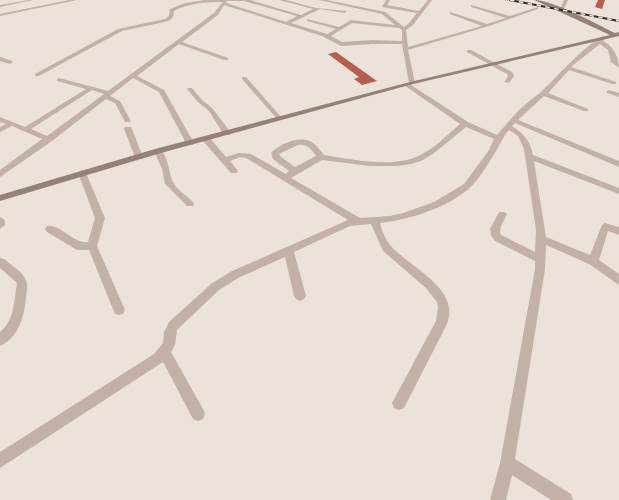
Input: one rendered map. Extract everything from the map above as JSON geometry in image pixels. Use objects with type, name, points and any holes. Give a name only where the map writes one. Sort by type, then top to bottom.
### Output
[{"type":"street","points":[[0,15],[75,0]]},
{"type":"street","points":[[37,75],[120,30],[167,20],[171,17],[172,10],[178,6],[193,1],[226,2],[244,0],[301,16]]},
{"type":"street","points":[[252,12],[282,0],[317,9]]},
{"type":"street","points":[[321,0],[383,13],[402,28],[409,84],[465,124],[498,138]]},
{"type":"street","points":[[347,0],[354,1]]},
{"type":"street","points":[[388,0],[384,6],[420,12]]},
{"type":"street","points":[[328,36],[349,21],[402,28],[420,12],[430,0]]},
{"type":"street","points":[[536,0],[551,5],[618,35]]},
{"type":"street","points":[[543,0],[618,35]]},
{"type":"street","points":[[562,8],[566,0]]},
{"type":"street","points":[[226,2],[252,12],[328,36],[341,44],[372,42],[405,46],[511,18],[536,8]]},
{"type":"street","points":[[0,174],[216,14],[226,2]]},
{"type":"street","points":[[339,16],[362,3]]},
{"type":"street","points":[[270,18],[299,4]]},
{"type":"street","points":[[473,6],[511,18]]},
{"type":"street","points":[[286,23],[322,8],[345,12]]},
{"type":"street","points":[[452,13],[485,25]]},
{"type":"street","points":[[309,20],[339,28]]},
{"type":"street","points":[[0,198],[158,151],[409,84],[493,63],[618,35]]},
{"type":"street","points":[[602,39],[612,50],[614,62],[619,66]]},
{"type":"street","points":[[0,461],[158,358],[168,345],[170,332],[173,326],[222,281],[349,222],[404,216],[437,204],[467,186],[493,150],[498,138],[511,123],[568,68],[602,39]]},
{"type":"street","points":[[178,42],[226,59]]},
{"type":"street","points":[[469,51],[493,63],[511,75],[507,82]]},
{"type":"street","points":[[0,58],[10,62]]},
{"type":"street","points":[[568,68],[614,83]]},
{"type":"street","points":[[133,76],[162,91],[190,143]]},
{"type":"street","points":[[244,78],[280,119]]},
{"type":"street","points":[[59,80],[91,88],[108,95],[118,102],[127,121]]},
{"type":"street","points":[[25,130],[91,88]]},
{"type":"street","points":[[190,88],[200,101],[210,110],[227,133]]},
{"type":"street","points":[[609,92],[619,95]]},
{"type":"street","points":[[543,93],[586,110]]},
{"type":"street","points":[[0,119],[49,139]]},
{"type":"street","points":[[498,500],[507,464],[539,276],[541,239],[541,230],[529,156],[525,141],[511,123]]},
{"type":"street","points":[[511,123],[619,164]]},
{"type":"street","points":[[0,130],[11,124]]},
{"type":"street","points":[[287,178],[295,170],[321,157],[389,164],[406,163],[418,159],[431,151],[465,124]]},
{"type":"street","points":[[128,129],[139,157]]},
{"type":"street","points":[[206,138],[234,171]]},
{"type":"street","points":[[295,170],[276,157],[275,153],[296,143],[304,142],[310,144],[321,157]]},
{"type":"street","points":[[158,151],[166,169],[169,184],[190,204]]},
{"type":"street","points":[[225,160],[239,155],[248,156],[359,222]]},
{"type":"street","points":[[529,156],[619,190]]},
{"type":"street","points":[[82,173],[100,218],[92,246],[119,310]]},
{"type":"street","points":[[502,214],[494,229],[494,234],[498,238],[540,259]]},
{"type":"street","points":[[0,220],[0,226]]},
{"type":"street","points":[[374,220],[380,237],[387,247],[398,259],[430,286],[441,299],[444,312],[442,322],[399,403]]},
{"type":"street","points":[[593,261],[606,227],[619,232]]},
{"type":"street","points":[[50,229],[81,248],[92,246]]},
{"type":"street","points":[[541,239],[593,261],[619,280]]},
{"type":"street","points":[[288,250],[300,296]]},
{"type":"street","points":[[0,262],[22,282],[16,323],[10,332],[0,340]]},
{"type":"street","points":[[164,352],[198,414]]},
{"type":"street","points":[[507,464],[565,500]]},
{"type":"lane","points":[[0,6],[32,0]]},
{"type":"building","points":[[598,0],[605,0],[602,9],[595,7]]},
{"type":"building","points":[[336,52],[377,81],[362,85],[354,79],[359,77],[328,54]]},
{"type":"railway","points":[[510,0],[619,21]]}]
